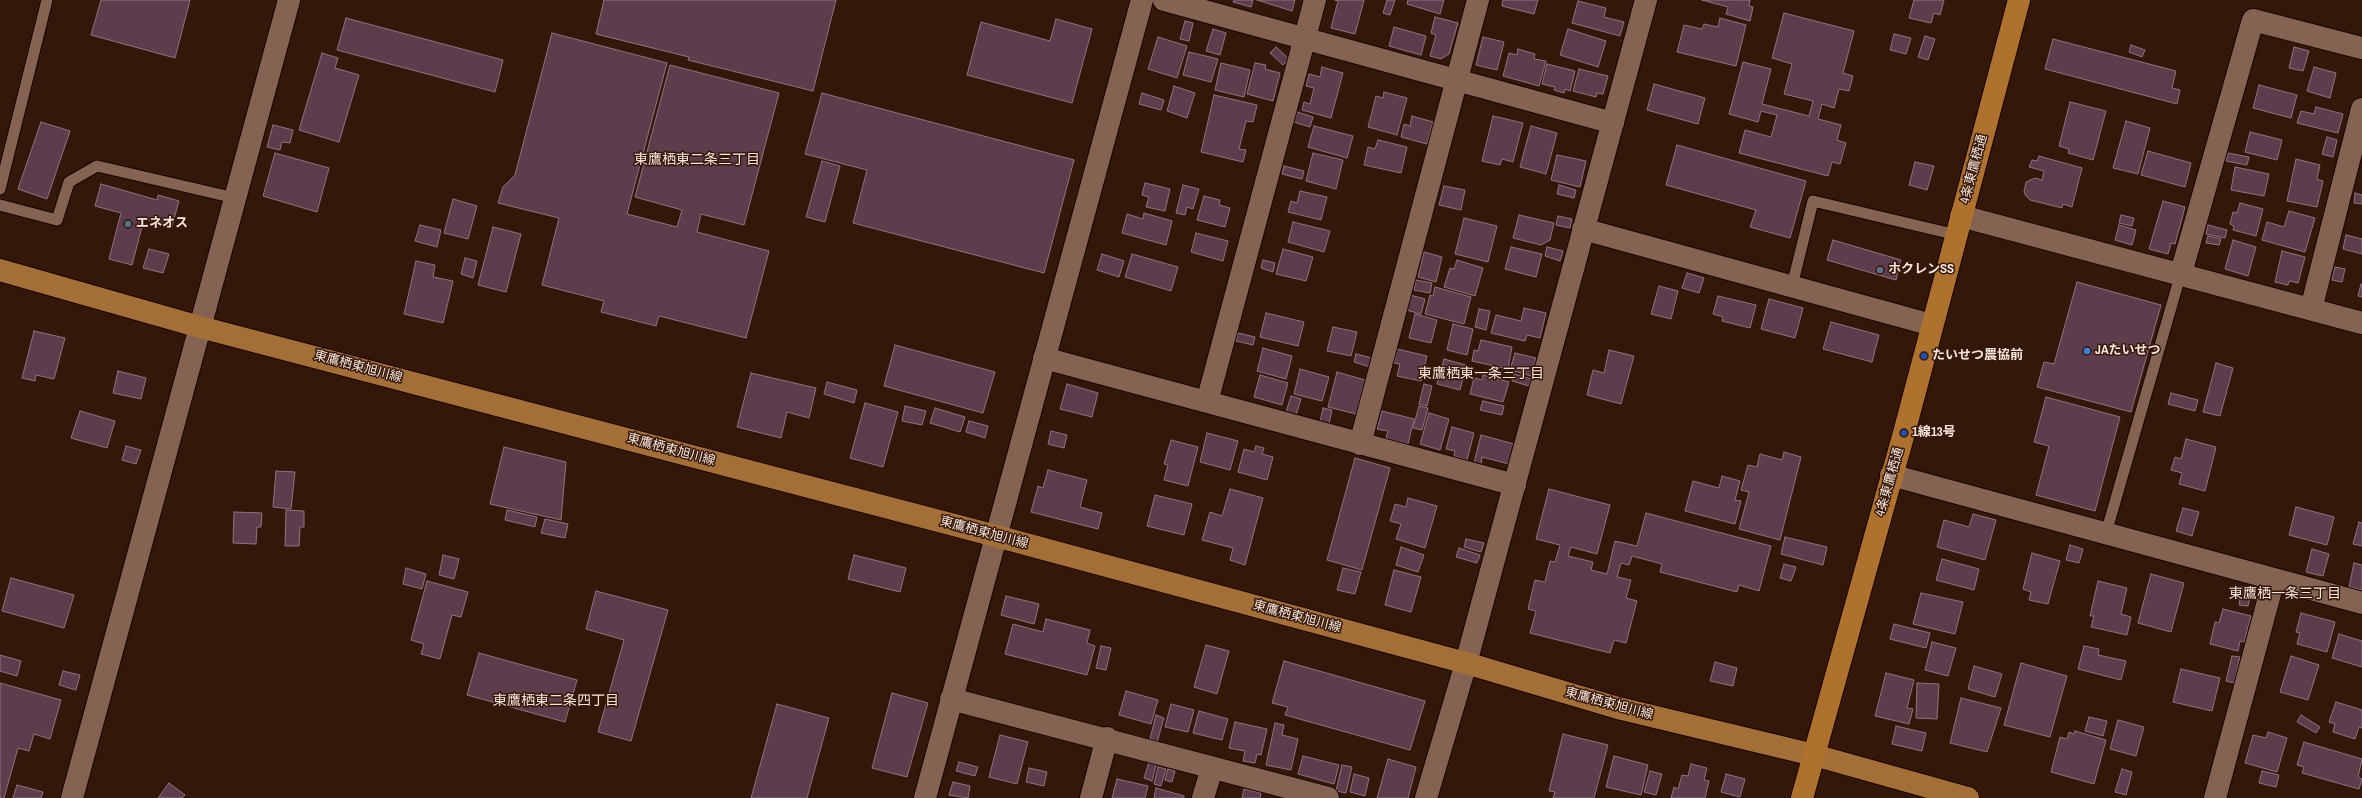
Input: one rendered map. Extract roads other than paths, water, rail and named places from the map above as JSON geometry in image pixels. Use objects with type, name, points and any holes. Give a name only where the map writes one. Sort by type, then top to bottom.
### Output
[{"type":"highway","name":"4条東鷹栖通","points":[[1802,798],[2020,0]]},
{"type":"main road","name":"東鷹栖東旭川線","points":[[0,270],[200,327],[996,536],[1466,663],[1618,708],[1814,755],[1968,798]]},
{"type":"street","points":[[72,798],[288,0]]},
{"type":"street","points":[[925,798],[1142,0]]},
{"type":"street","points":[[1164,0],[1305,37],[1613,123]]},
{"type":"street","points":[[1207,402],[1315,0]]},
{"type":"street","points":[[1360,444],[1478,0]]},
{"type":"street","points":[[1426,798],[1466,663],[1646,0]]},
{"type":"street","points":[[2181,274],[2253,20],[2362,48]]},
{"type":"street","points":[[2310,309],[2362,109]]},
{"type":"street","points":[[1959,226],[2181,274],[2362,323]]},
{"type":"street","points":[[1583,229],[1932,325]]},
{"type":"street","points":[[1044,358],[1515,485]]},
{"type":"street","points":[[1891,475],[2362,603]]},
{"type":"street","points":[[2215,798],[2274,579]]},
{"type":"street","points":[[951,699],[1107,738],[1320,797]]},
{"type":"street","points":[[1091,798],[1107,738]]},
{"type":"street","points":[[1203,798],[1212,768]]},
{"type":"lane","points":[[0,189],[47,0]]},
{"type":"lane","points":[[0,205],[56,220],[69,182],[97,166],[235,198]]},
{"type":"lane","points":[[1792,286],[1814,201],[1959,226]]},
{"type":"lane","points":[[2106,533],[2181,274]]},
{"type":"place","name":"エネオス","points":[[128,224]]},
{"type":"place","name":"ホクレンSS","points":[[1880,270]]},
{"type":"place","name":"JAたいせつ","points":[[2087,351]]},
{"type":"place","name":"たいせつ農協前","points":[[1924,356]]},
{"type":"place","name":"1線13号","points":[[1904,433]]},
{"type":"district","name":"東鷹栖東二条三丁目","points":[[697,160]]},
{"type":"district","name":"東鷹栖東一条三丁目","points":[[1481,374]]},
{"type":"district","name":"東鷹栖一条三丁目","points":[[2285,594]]},
{"type":"district","name":"東鷹栖東二条四丁目","points":[[556,701]]}]
